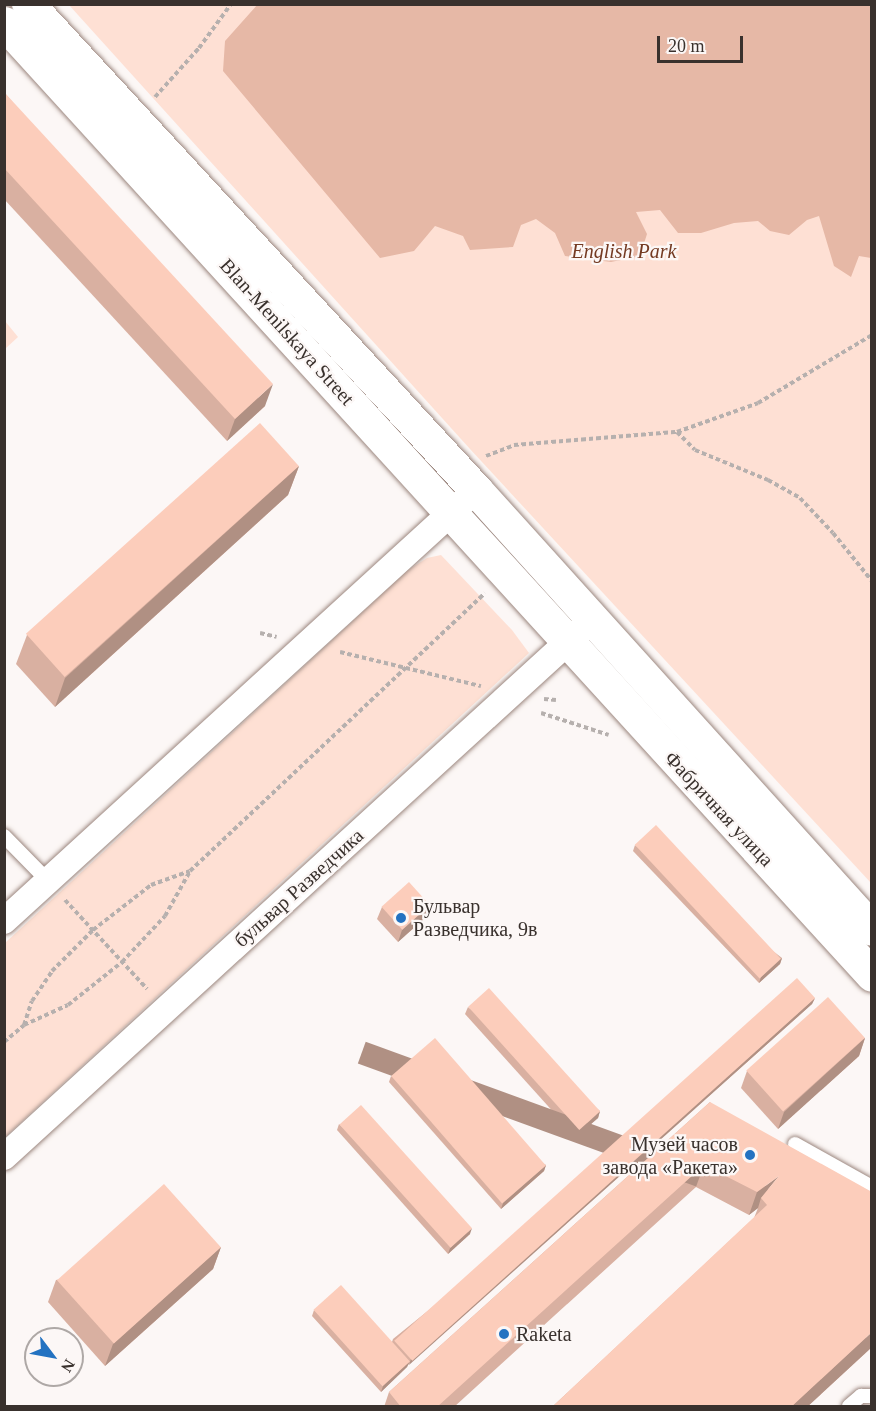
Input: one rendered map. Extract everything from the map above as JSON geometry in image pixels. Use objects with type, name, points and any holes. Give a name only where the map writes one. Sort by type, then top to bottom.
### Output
[{"type":"street","name":"Blan-Menilskaya Street","points":[[28,4],[593,619]]},
{"type":"street","name":"Blan-Menilskaya Street","points":[[4,23],[453,513],[567,643]]},
{"type":"street","points":[[4,921],[476,490]]},
{"type":"street","name":"бульвар Разведчика","points":[[4,1157],[593,619]]},
{"type":"street","name":"Фабричная улица","points":[[593,619],[872,929]]},
{"type":"street","name":"Фабричная улица","points":[[567,643],[872,975]]},
{"type":"lane","points":[[4,836],[48,881]]},
{"type":"lane","points":[[795,1144],[872,1187]]},
{"type":"lane","points":[[849,1407],[861,1396],[872,1396]]},
{"type":"path","points":[[133,118],[200,48],[231,4]]},
{"type":"path","points":[[484,457],[514,445],[677,432],[758,403],[872,335]]},
{"type":"path","points":[[677,432],[695,450],[768,480],[801,498],[872,581]]},
{"type":"path","points":[[4,1042],[24,1025],[68,1005],[122,962],[165,916],[190,871],[485,593]]},
{"type":"path","points":[[332,650],[490,688]]},
{"type":"path","points":[[542,713],[613,736]]},
{"type":"path","points":[[24,1025],[32,1001],[52,971],[93,930],[151,885],[190,871]]},
{"type":"path","points":[[48,881],[166,1009]]},
{"type":"green space","name":"English Park","points":[[69,5],[871,5],[871,883],[470,449]]},
{"type":"green space","points":[[257,5],[871,5],[871,258],[859,256],[851,277],[834,266],[819,216],[807,220],[789,235],[770,231],[758,221],[734,223],[701,233],[678,233],[660,210],[636,212],[647,234],[640,256],[611,262],[565,256],[555,233],[536,219],[521,225],[513,247],[470,250],[463,236],[435,226],[414,251],[380,258],[223,71],[225,41]]},
{"type":"green space","points":[[5,321],[18,337],[4,349]]},
{"type":"green space","points":[[441,555],[512,630],[529,653],[5,1137],[5,943],[408,570],[427,558]]},
{"type":"building","points":[[4,92],[273,384],[235,419],[4,168]]},
{"type":"building","points":[[260,423],[299,466],[65,677],[26,634]]},
{"type":"building","points":[[656,825],[781,959],[760,979],[635,845]]},
{"type":"building","points":[[409,882],[430,905],[402,930],[382,907]]},
{"type":"building","points":[[797,978],[815,998],[412,1361],[394,1341]]},
{"type":"building","points":[[489,988],[600,1111],[579,1130],[468,1007]]},
{"type":"building","points":[[828,997],[865,1038],[783,1111],[746,1071]]},
{"type":"building","points":[[435,1038],[546,1166],[502,1204],[391,1076]]},
{"type":"building","points":[[710,1102],[872,1192],[872,1332],[791,1407],[552,1407],[767,1205],[761,1198],[779,1176],[757,1192],[704,1165],[437,1407],[401,1407],[389,1392]]},
{"type":"building","points":[[361,1105],[472,1228],[451,1248],[339,1124]]},
{"type":"building","points":[[164,1184],[221,1247],[114,1344],[57,1280]]},
{"type":"building","points":[[341,1285],[410,1362],[382,1386],[314,1310]]},
{"type":"place","name":"Бульвар Разведчика, 9в","points":[[401,918]]},
{"type":"place","name":"Музей часов завода «Ракета»","points":[[750,1155]]},
{"type":"place","name":"Raketa","points":[[504,1334]]}]
